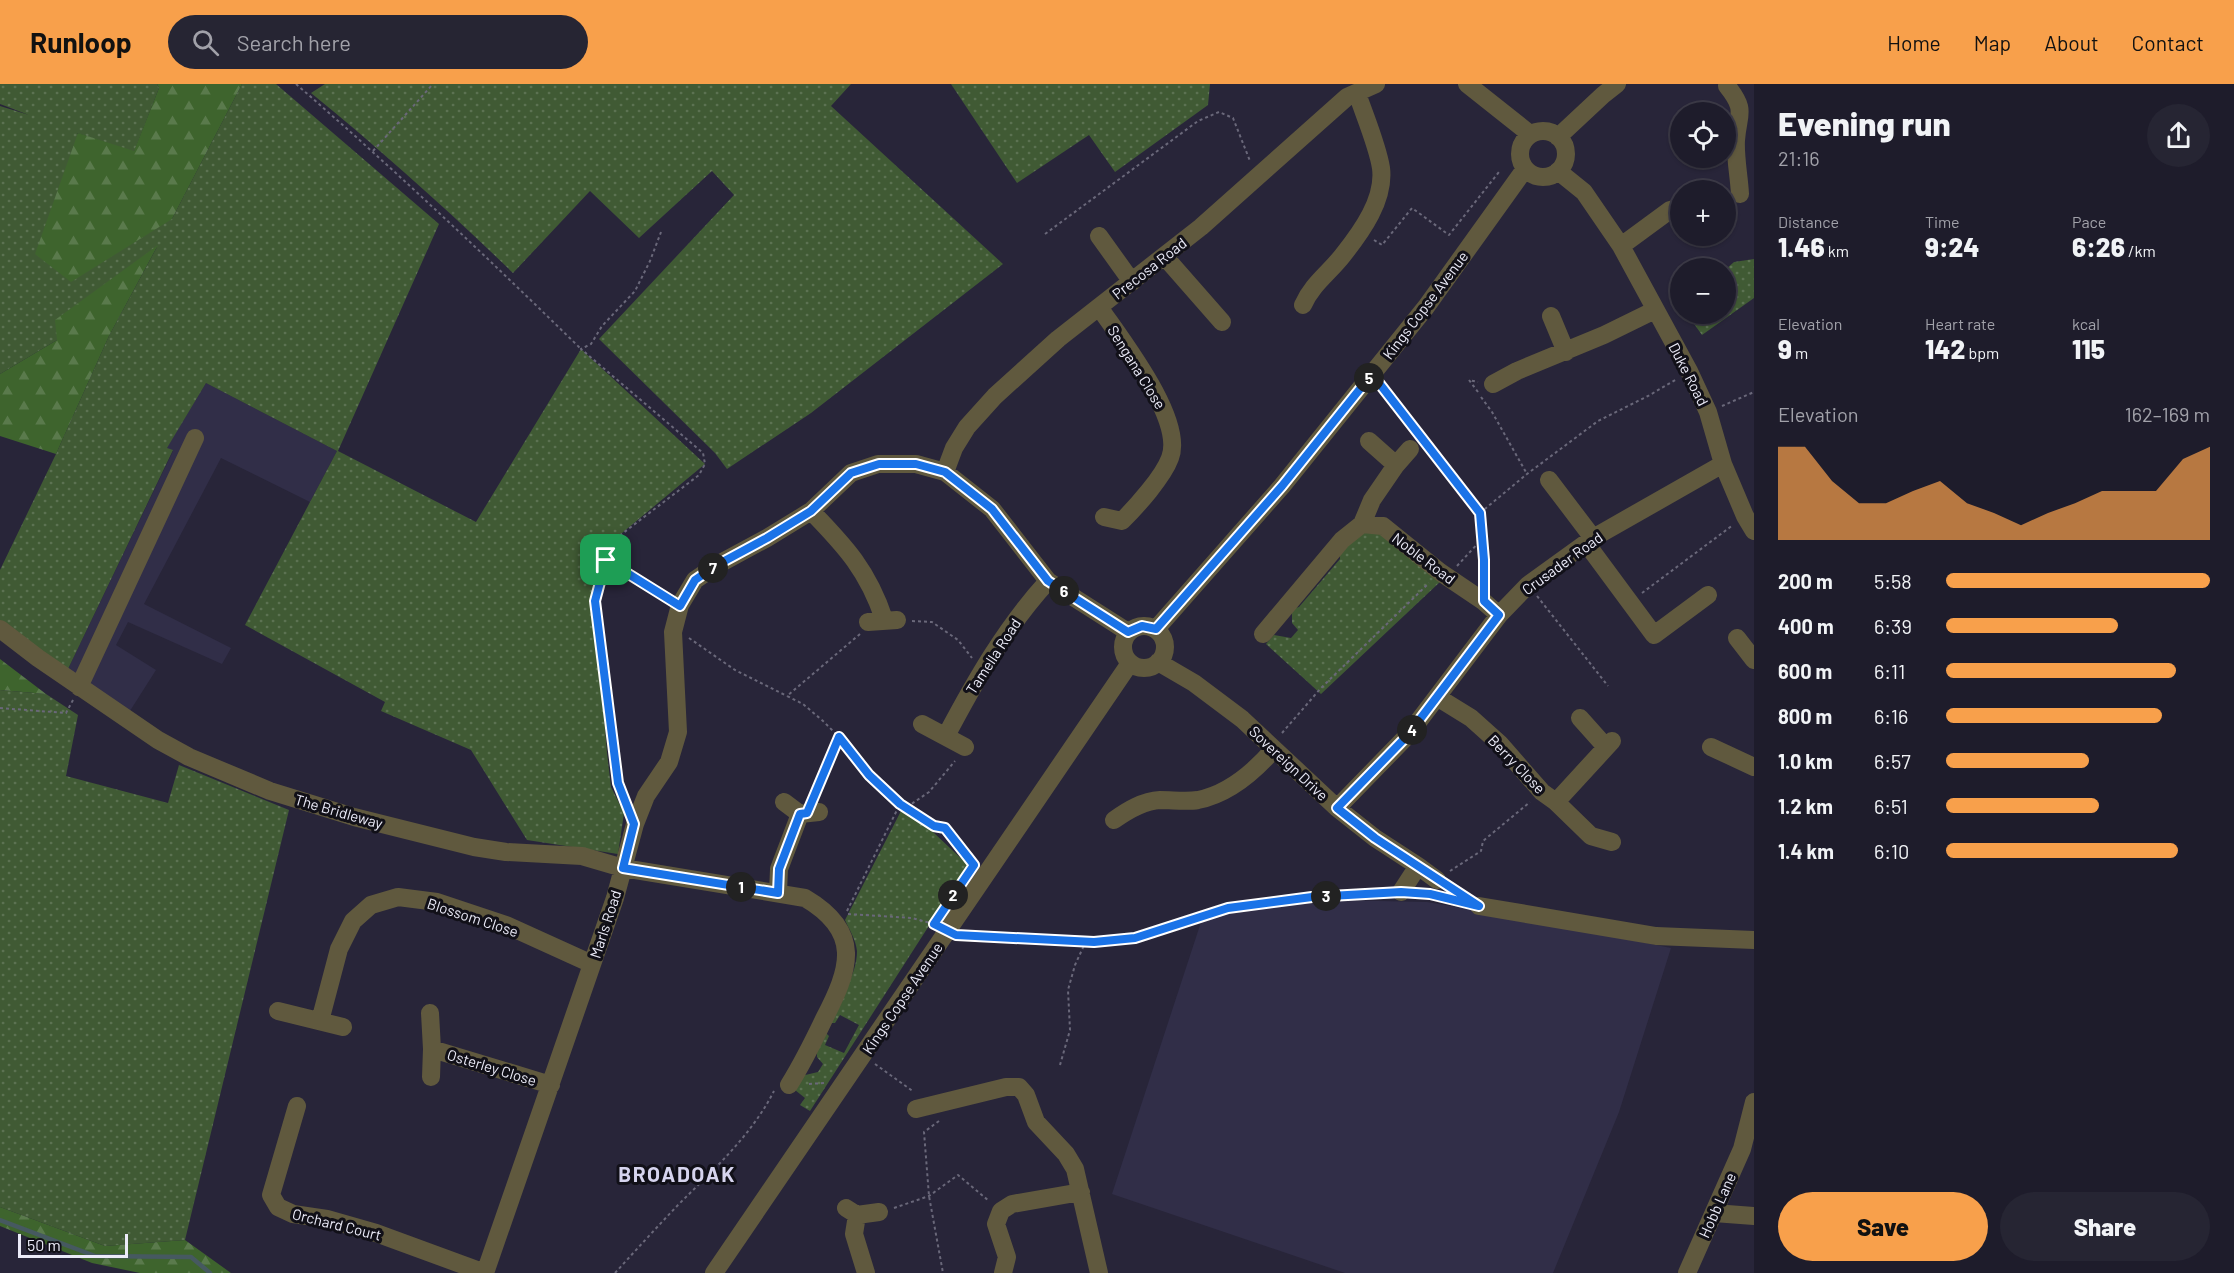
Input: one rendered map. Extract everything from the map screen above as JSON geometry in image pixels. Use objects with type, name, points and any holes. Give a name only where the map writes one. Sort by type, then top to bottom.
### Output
[{"type":"street","name":"Precosa Road","points":[[945,472],[954,448],[967,428],[995,396],[1058,339],[1165,257],[1347,97],[1376,84]]},
{"type":"street","points":[[1467,84],[1530,134]]},
{"type":"street","points":[[1558,137],[1603,94],[1617,84]]},
{"type":"street","points":[[1727,86],[1736,97],[1741,112],[1729,160],[1740,195]]},
{"type":"street","points":[[1303,305],[1308,294],[1342,256],[1360,230],[1372,209],[1380,188],[1381,167],[1357,93]]},
{"type":"street","points":[[1543,131],[1558,137],[1566,151],[1565,159],[1558,171],[1543,177],[1520,176],[1521,147],[1530,134],[1543,131]]},
{"type":"street","name":"Duke Road","points":[[1558,171],[1584,192],[1621,246],[1689,371],[1708,412],[1723,464],[1750,524]]},
{"type":"street","name":"Kings Copse Avenue","points":[[1156,629],[1282,486],[1426,307],[1520,176]]},
{"type":"street","points":[[1621,246],[1670,210]]},
{"type":"street","points":[[1099,236],[1132,282]]},
{"type":"street","points":[[1165,257],[1222,322]]},
{"type":"street","name":"Sengana Close","points":[[1099,307],[1143,372],[1165,412],[1172,434],[1171,457],[1134,509],[1127,529],[1104,517]]},
{"type":"street","points":[[1493,384],[1517,371],[1566,352],[1655,310]]},
{"type":"street","points":[[1551,316],[1566,352]]},
{"type":"street","points":[[79,687],[195,438]]},
{"type":"street","points":[[1369,441],[1396,465]]},
{"type":"street","points":[[1263,634],[1283,625],[1342,540],[1362,524],[1372,500],[1396,465],[1419,444]]},
{"type":"street","points":[[789,1085],[805,1069],[846,967],[846,945],[838,926],[823,908],[805,898],[623,868],[634,824],[646,796],[669,762],[678,732],[674,628],[680,606],[695,580],[811,511],[851,473],[879,464],[916,464],[945,472],[992,509],[1048,581],[1128,632]]},
{"type":"street","name":"Crusader Road","points":[[1337,808],[1408,735],[1499,615],[1528,585],[1590,541],[1723,464]]},
{"type":"street","points":[[1549,480],[1654,635],[1708,595]]},
{"type":"street","points":[[811,511],[844,545],[864,572],[877,597],[883,620]]},
{"type":"street","name":"Noble Road","points":[[1362,524],[1383,526],[1444,574],[1484,601],[1499,615]]},
{"type":"street","name":"Tamella Road","points":[[946,736],[982,670],[1029,602],[1048,581]]},
{"type":"street","points":[[1142,626],[1156,629],[1165,642],[1163,656],[1147,668],[1130,663],[1125,657],[1123,644],[1128,632],[1142,626]]},
{"type":"street","name":"The Bridleway","points":[[0,628],[79,687],[158,740],[189,757],[270,791],[332,811],[474,847],[506,852],[582,856],[623,868]]},
{"type":"street","points":[[1737,638],[1754,660]]},
{"type":"street","name":"Sovereign Drive","points":[[1158,662],[1194,683],[1242,718],[1337,808],[1375,838],[1418,866],[1433,887]]},
{"type":"street","name":"Kings Copse Avenue","points":[[714,1273],[1130,663]]},
{"type":"street","name":"Berry Close","points":[[1437,698],[1471,718],[1500,744],[1587,842],[1612,842]]},
{"type":"street","points":[[1549,797],[1608,744],[1580,718]]},
{"type":"street","points":[[922,724],[965,747]]},
{"type":"street","points":[[1711,747],[1754,767]]},
{"type":"street","points":[[1114,820],[1132,807],[1157,794],[1198,800],[1224,790],[1254,771],[1272,748]]},
{"type":"street","points":[[778,893],[779,869],[809,813],[784,802]]},
{"type":"street","points":[[1401,892],[1418,866]]},
{"type":"street","name":"Marls Road","points":[[485,1273],[615,898],[623,868]]},
{"type":"street","name":"Blossom Close","points":[[320,1021],[339,949],[353,921],[371,905],[398,897],[437,902],[506,925],[592,964]]},
{"type":"street","points":[[1479,906],[1656,936],[1754,940]]},
{"type":"street","points":[[278,1011],[343,1027]]},
{"type":"street","name":"Osterley Close","points":[[430,1013],[431,1077]]},
{"type":"street","name":"Osterley Close","points":[[432,1049],[551,1085]]},
{"type":"street","points":[[929,1112],[1006,1087],[1019,1088],[1026,1095],[1036,1122],[1066,1154],[1075,1169],[1099,1273]]},
{"type":"street","name":"Hobb Lane","points":[[1687,1273],[1742,1149],[1754,1102]]},
{"type":"street","name":"Orchard Court","points":[[301,1115],[272,1195],[278,1207],[293,1214],[327,1219],[376,1233],[485,1273]]},
{"type":"street","points":[[1011,1262],[996,1224],[1001,1211],[1012,1204],[1081,1192]]},
{"type":"street","points":[[866,1273],[854,1234],[851,1211],[879,1212]]},
{"type":"street","points":[[1714,1213],[1754,1216]]},
{"type":"path","points":[[296,84],[373,151],[485,255],[581,349],[703,453],[705,464],[699,475],[610,543],[595,601],[618,783],[634,824]]},
{"type":"path","points":[[373,151],[433,84]]},
{"type":"path","points":[[1045,234],[1198,121],[1219,112],[1233,118],[1247,148],[1256,178]]},
{"type":"path","points":[[1360,230],[1382,245],[1412,208],[1449,235],[1498,172],[1520,176]]},
{"type":"path","points":[[581,349],[591,344],[602,326],[635,291],[661,232]]},
{"type":"path","points":[[1480,513],[1527,474],[1598,422],[1689,371]]},
{"type":"path","points":[[1372,374],[1419,444],[1480,513],[1484,601]]},
{"type":"path","points":[[1493,384],[1469,380],[1492,412],[1527,474]]},
{"type":"path","points":[[1708,412],[1754,392]]},
{"type":"path","points":[[1630,602],[1750,524]]},
{"type":"path","points":[[1272,748],[1322,688],[1482,538]]},
{"type":"path","points":[[606,560],[680,606]]},
{"type":"path","points":[[1528,585],[1608,686]]},
{"type":"path","points":[[787,696],[857,637],[883,620],[932,622],[958,640],[982,670]]},
{"type":"path","points":[[674,628],[735,670],[803,704],[839,737],[869,775],[900,804],[934,826],[945,828],[974,865]]},
{"type":"path","points":[[0,708],[66,713],[79,687]]},
{"type":"path","points":[[809,813],[839,737]]},
{"type":"path","points":[[907,807],[928,792],[943,777],[965,747]]},
{"type":"path","points":[[1433,887],[1481,851],[1483,841],[1549,797]]},
{"type":"path","points":[[900,804],[845,914],[912,918],[934,924],[956,935],[1086,941],[1135,938],[1228,908],[1312,897],[1401,892]]},
{"type":"path","points":[[1433,887],[1479,906]]},
{"type":"path","points":[[1433,887],[1479,906]]},
{"type":"path","points":[[1060,1065],[1070,1030],[1068,990],[1075,965],[1086,941]]},
{"type":"path","points":[[863,1055],[929,1112],[924,1132],[929,1196],[943,1273]]},
{"type":"path","points":[[615,1273],[718,1167],[764,1110],[778,1084],[830,1082]]},
{"type":"path","points":[[879,1212],[929,1196],[958,1175],[1001,1211]]},
{"type":"shaded area","points":[[206,383],[337,451],[310,502],[221,458],[144,604],[231,648],[222,664],[128,622],[116,645],[156,670],[128,714],[68,669],[173,451],[166,449]]},
{"type":"shaded area","points":[[1330,900],[1427,902],[1671,948],[1619,1112],[1553,1273],[1345,1273],[1112,1194],[1202,919],[1276,905]]},
{"type":"green space","points":[[0,84],[157,84],[159,88],[134,152],[77,133],[172,219],[242,84],[276,84],[439,224],[338,451],[476,522],[581,349],[705,464],[610,543],[595,601],[611,787],[624,813],[618,854],[527,840],[471,750],[381,711],[385,702],[245,625],[337,451],[206,383],[167,448],[173,450],[68,669],[0,622],[0,570],[109,336],[157,247],[57,340],[0,374],[0,106],[29,115],[0,104]]},
{"type":"green space","points":[[157,84],[242,84],[172,219],[71,282],[35,254],[78,133],[134,151],[159,88]]},
{"type":"green space","points":[[325,84],[851,84],[831,106],[1003,264],[811,413],[727,469],[715,453],[599,339],[734,195],[712,171],[639,238],[590,191],[513,273],[414,181],[311,93]]},
{"type":"green space","points":[[951,84],[1210,84],[1208,105],[1115,172],[1089,135],[1017,183]]},
{"type":"green space","points":[[158,245],[109,336],[56,454],[0,436],[0,374],[57,340],[55,320]]},
{"type":"green space","points":[[1754,259],[1754,298],[1736,311],[1736,262]]},
{"type":"green space","points":[[1694,324],[1717,324],[1702,335]]},
{"type":"green space","points":[[1374,529],[1441,581],[1321,694],[1266,644],[1274,635],[1291,638],[1298,630],[1292,623],[1292,609],[1299,607],[1340,559],[1340,553],[1355,537]]},
{"type":"green space","points":[[0,659],[46,694],[0,690]]},
{"type":"green space","points":[[0,690],[46,694],[78,715],[66,776],[168,803],[179,765],[289,810],[185,1240],[105,1246],[0,1207]]},
{"type":"green space","points":[[902,809],[933,832],[968,865],[810,1111],[800,1105],[805,1098],[795,1090],[801,1076],[818,1072],[823,1064],[817,1057],[817,1045],[826,1033],[829,1036],[825,1045],[844,1053],[859,1025],[840,1015],[835,1023],[831,1023],[830,1019],[851,978],[856,960],[855,943],[845,920]]},
{"type":"green space","points":[[0,1207],[105,1246],[185,1240],[231,1273],[140,1273],[92,1263],[0,1226]]},
{"type":"waterway","points":[[0,1220],[95,1256],[191,1257],[210,1273]]},
{"type":"district","name":"BROADOAK","points":[[677,1173]]},
{"type":"route","points":[[1372,374],[1480,513],[1484,560],[1484,601],[1499,615],[1408,735],[1337,808],[1375,838],[1479,906],[1430,894],[1401,892],[1312,897],[1228,908],[1135,938],[1094,942],[956,935],[934,924],[974,865],[945,828],[934,826],[900,804],[869,775],[839,737],[807,813],[800,814],[779,869],[778,893],[623,868],[634,824],[618,783],[595,601],[606,560],[680,606],[695,580],[811,511],[851,473],[879,464],[916,464],[945,472],[992,509],[1048,581],[1128,632],[1142,626],[1156,629],[1282,486],[1372,374]]}]
